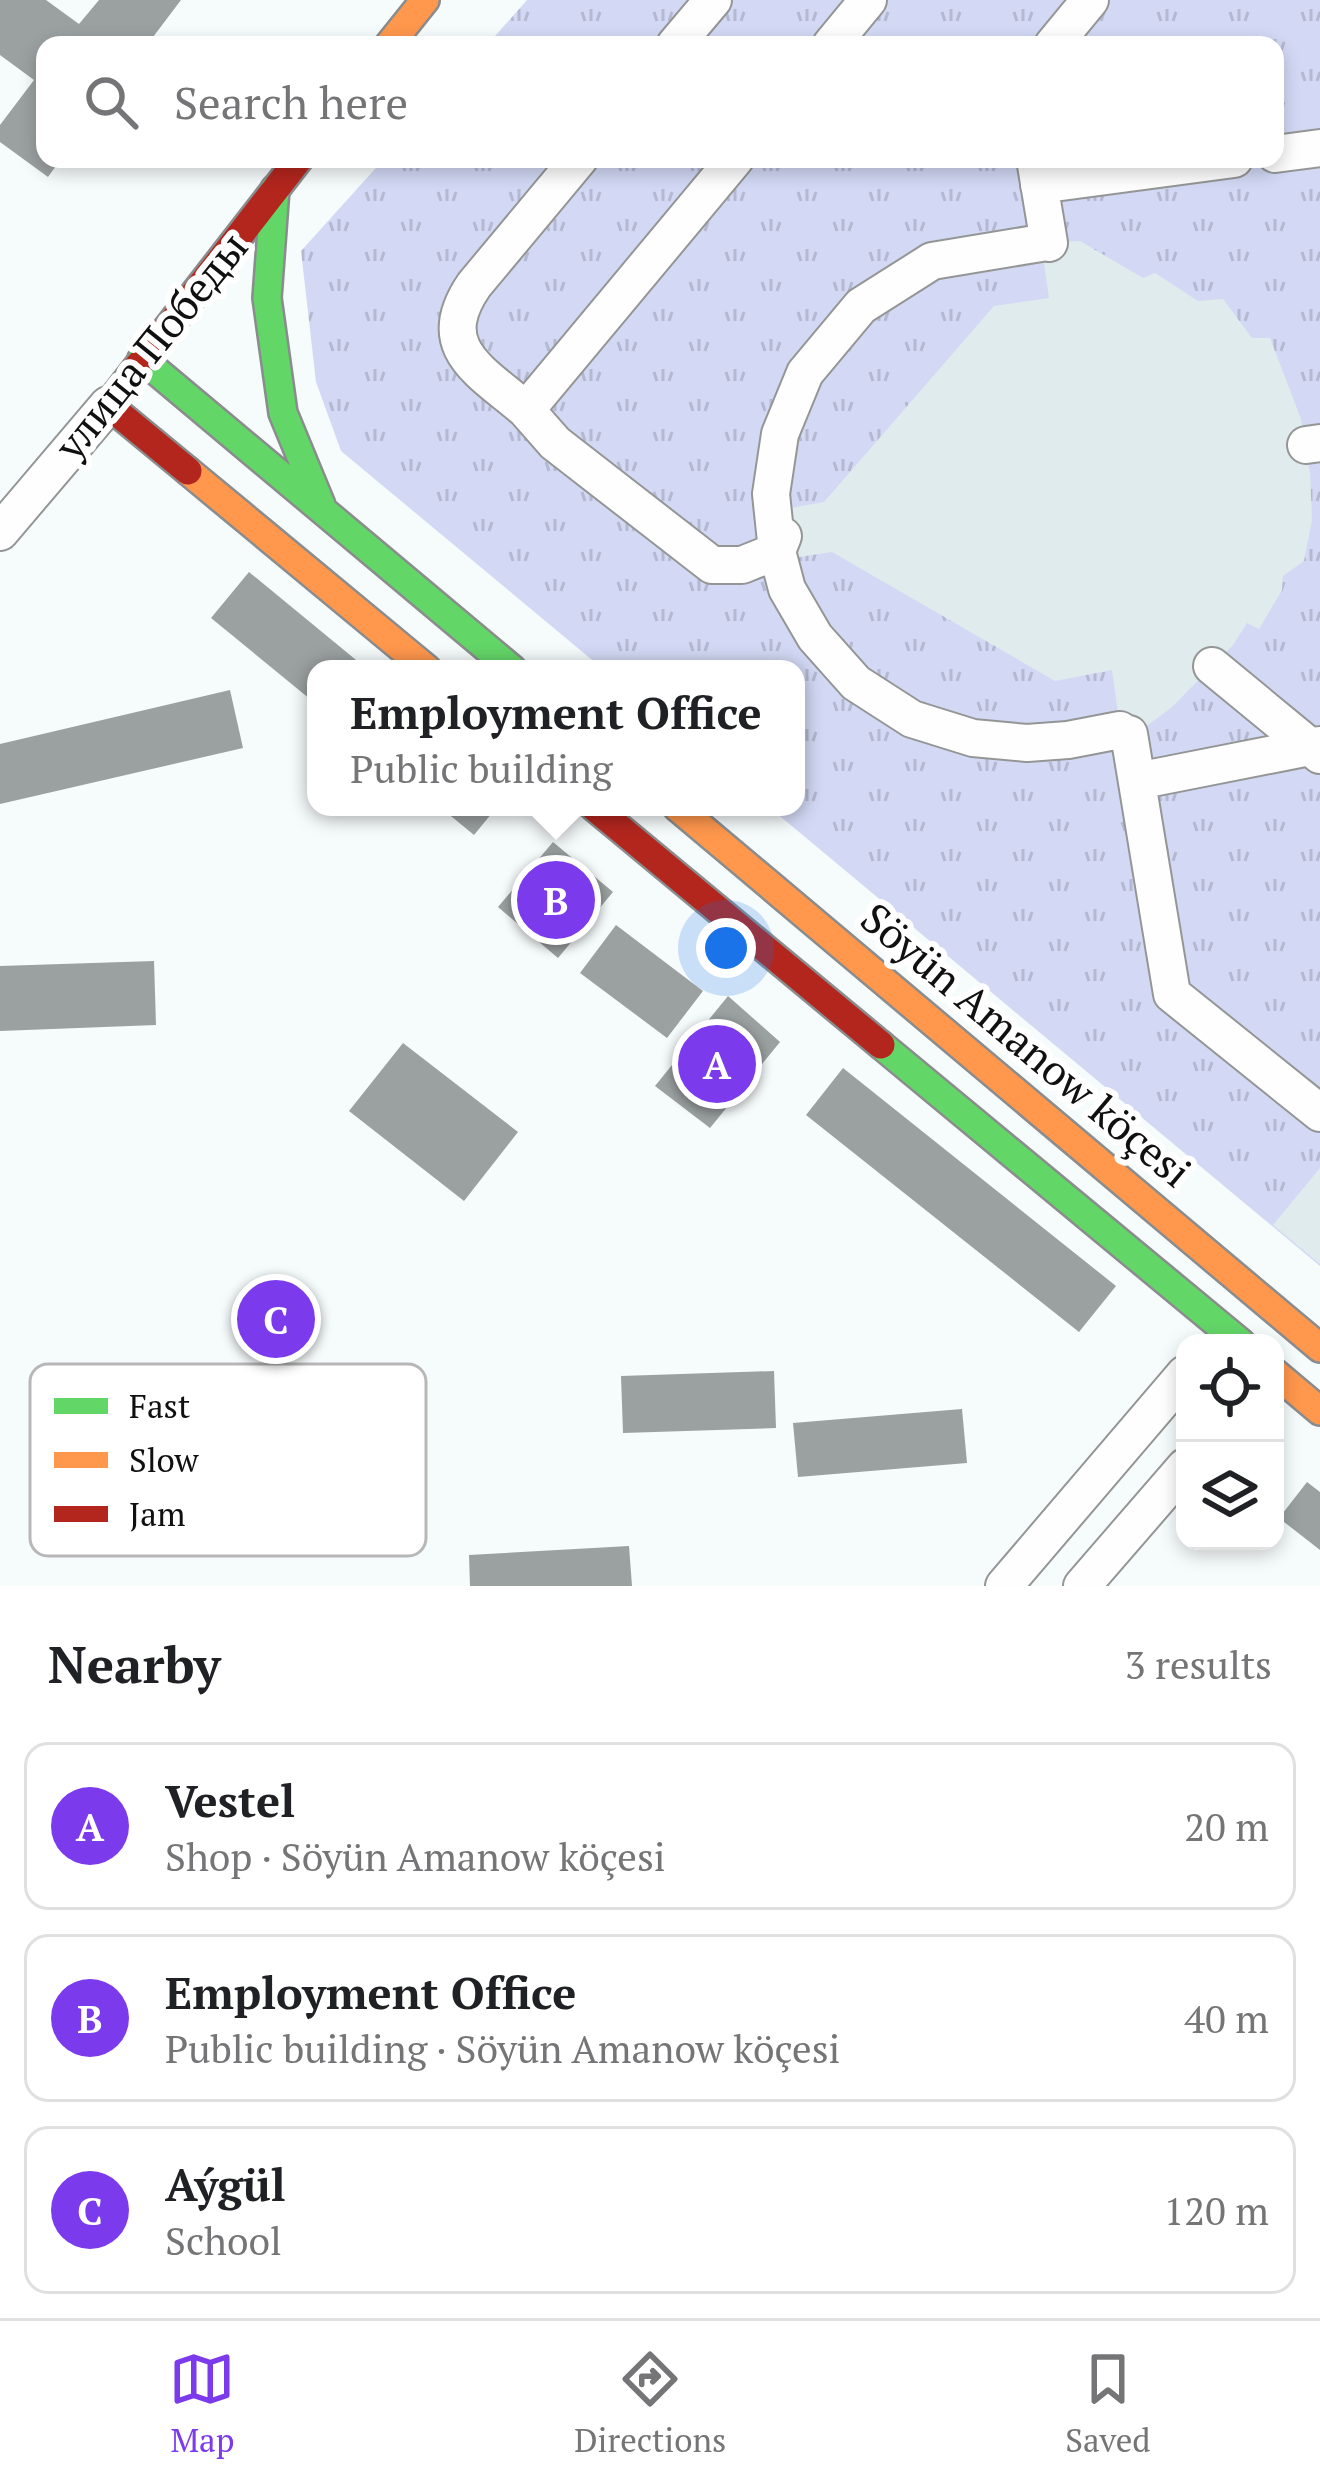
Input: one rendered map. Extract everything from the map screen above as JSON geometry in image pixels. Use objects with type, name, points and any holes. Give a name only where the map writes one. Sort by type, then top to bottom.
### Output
[{"type":"street","points":[[396,36],[425,0]]},
{"type":"street","points":[[683,36],[713,0]]},
{"type":"street","points":[[838,36],[868,0]]},
{"type":"street","points":[[1060,36],[1090,0]]},
{"type":"street","points":[[1284,153],[1320,148]]},
{"type":"street","name":"улица Победы","points":[[0,532],[108,405],[292,168]]},
{"type":"street","points":[[573,168],[460,305],[455,334],[469,361],[556,443],[712,565],[742,565],[780,544]]},
{"type":"street","points":[[526,410],[728,168]]},
{"type":"street","points":[[1098,168],[1037,172],[1045,243],[932,261],[861,306],[805,373],[780,434],[771,494],[787,589],[815,637],[856,683],[912,719],[973,738],[1027,743],[1125,732],[1172,994],[1320,1113]]},
{"type":"street","points":[[275,189],[267,298],[283,413],[323,511]]},
{"type":"street","points":[[142,358],[501,660]]},
{"type":"street","points":[[108,405],[416,660]]},
{"type":"street","points":[[1212,666],[1317,749]]},
{"type":"street","points":[[1137,781],[1317,749]]},
{"type":"street","points":[[605,816],[1221,1334]]},
{"type":"street","name":"Söyün Amanow köçesi","points":[[687,816],[1254,1292],[1297,1344]]},
{"type":"street","points":[[1228,1334],[1254,1292]]},
{"type":"street","points":[[1284,1381],[1320,1411]]},
{"type":"street","points":[[1004,1586],[1176,1385]]},
{"type":"street","points":[[1082,1586],[1176,1477]]},
{"type":"green space","points":[[527,0],[1320,0],[1320,1266],[780,816],[805,816],[805,660],[592,660],[341,451],[316,382],[301,251],[376,168],[1284,168],[1284,36],[495,36]]},
{"type":"shaded area","points":[[1080,241],[1143,278],[1155,273],[1198,301],[1223,299],[1252,338],[1270,338],[1301,419],[1310,473],[1312,520],[1304,561],[1283,576],[1282,590],[1259,629],[1247,623],[1233,645],[1172,707],[1140,731],[1121,735],[1112,670],[1055,681],[832,552],[786,559],[780,510],[824,502],[994,306],[1049,298],[1041,243]]},
{"type":"shaded area","points":[[1320,1168],[1320,1264],[1273,1225]]},
{"type":"building","points":[[0,0],[46,0],[79,24],[99,0],[181,0],[154,36],[36,36],[36,168],[54,168],[48,177],[0,142],[0,125],[34,80],[0,55]]},
{"type":"building","points":[[249,572],[356,660],[307,660],[307,697],[211,618]]},
{"type":"building","points":[[230,690],[243,748],[0,804],[0,744]]},
{"type":"building","points":[[451,816],[490,816],[474,835]]},
{"type":"building","points":[[553,842],[613,892],[558,958],[498,907]]},
{"type":"building","points":[[616,925],[703,991],[667,1038],[580,973]]},
{"type":"building","points":[[154,961],[156,1025],[0,1031],[0,966]]},
{"type":"building","points":[[728,996],[780,1042],[710,1128],[655,1086]]},
{"type":"building","points":[[403,1043],[518,1132],[464,1201],[349,1111]]},
{"type":"building","points":[[843,1068],[1116,1286],[1079,1332],[806,1115]]},
{"type":"building","points":[[774,1371],[776,1428],[623,1433],[621,1376]]},
{"type":"building","points":[[962,1409],[967,1463],[798,1477],[793,1423]]},
{"type":"building","points":[[1307,1482],[1320,1492],[1320,1550],[1284,1522],[1284,1512]]},
{"type":"building","points":[[629,1546],[632,1586],[470,1586],[469,1555]]},
{"type":"traffic: fast","points":[[275,189],[267,298],[283,413],[321,505]]},
{"type":"traffic: fast","points":[[142,359],[501,660]]},
{"type":"traffic: fast","points":[[881,1045],[1230,1334]]},
{"type":"traffic: slow","points":[[396,36],[425,0]]},
{"type":"traffic: slow","points":[[188,471],[416,660]]},
{"type":"traffic: slow","points":[[688,816],[1320,1348]]},
{"type":"traffic: slow","points":[[1284,1381],[1320,1411]]},
{"type":"traffic: jam","points":[[188,471],[108,405],[292,168]]},
{"type":"traffic: jam","points":[[605,816],[881,1045]]},
{"type":"place","name":"Employment Office","points":[[556,900]]},
{"type":"place","name":"Vestel","points":[[717,1064]]},
{"type":"place","name":"Aýgül","points":[[276,1319]]}]
